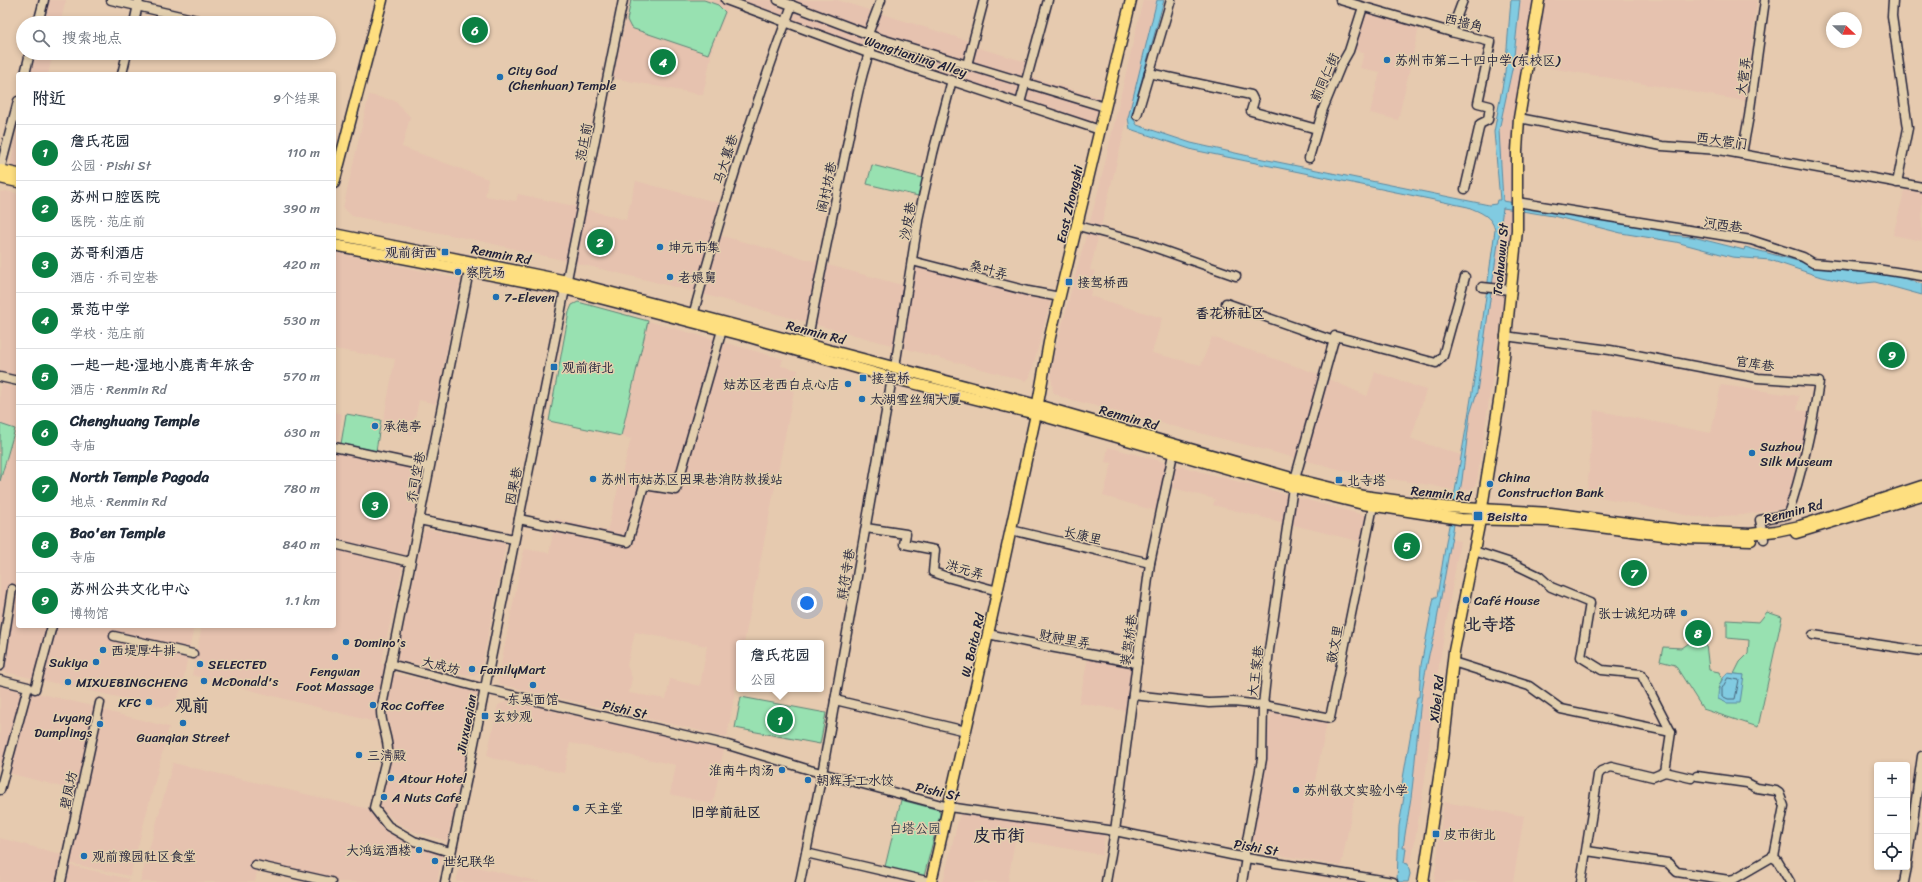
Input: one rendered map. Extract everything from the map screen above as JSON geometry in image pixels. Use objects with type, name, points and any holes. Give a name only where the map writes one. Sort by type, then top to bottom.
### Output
[{"type":"main road","points":[[336,175],[382,0]]},
{"type":"main road","name":"East Zhongshi","points":[[1037,409],[1046,354],[1078,226],[1131,0]]},
{"type":"main road","name":"Taohuawu St","points":[[1481,515],[1500,395],[1505,336],[1516,244],[1517,151],[1519,118],[1539,0]]},
{"type":"main road","points":[[0,170],[16,174]]},
{"type":"main road","points":[[0,178],[16,182]]},
{"type":"main road","name":"Renmin Rd","points":[[336,234],[566,285],[692,318],[807,343],[895,367],[1373,506],[1564,522],[1707,540],[1804,531],[1922,495]]},
{"type":"main road","name":"Renmin Rd","points":[[336,245],[469,271],[566,285]]},
{"type":"main road","name":"Renmin Rd","points":[[692,318],[722,330],[892,378],[1037,409],[1174,454],[1294,483],[1444,512]]},
{"type":"main road","name":"W. Baita Rd","points":[[931,882],[998,591],[1037,409]]},
{"type":"main road","name":"Renmin Rd","points":[[1763,536],[1800,526],[1922,486]]},
{"type":"main road","name":"Xibei Rd","points":[[1423,882],[1443,751],[1453,662],[1481,515]]},
{"type":"street","points":[[40,16],[44,0]]},
{"type":"street","points":[[111,0],[139,3],[185,16]]},
{"type":"street","name":"范庄前","points":[[566,285],[623,0]]},
{"type":"street","name":"Wangtianjing Alley","points":[[726,0],[786,21],[868,53],[1100,130]]},
{"type":"street","name":"Wangtianjing Alley","points":[[778,0],[871,36],[1026,82],[1105,108]]},
{"type":"street","name":"阁村坊巷","points":[[807,343],[828,236],[871,36],[881,0]]},
{"type":"street","points":[[967,64],[984,0]]},
{"type":"street","points":[[1020,103],[1048,0]]},
{"type":"street","points":[[1137,115],[1171,0]]},
{"type":"street","name":"西墙角","points":[[1340,0],[1491,42],[1478,103],[1490,106],[1488,120],[1480,124],[1465,189]]},
{"type":"street","points":[[1451,32],[1463,0]]},
{"type":"street","name":"大营弄","points":[[1742,154],[1765,0]]},
{"type":"street","points":[[1893,0],[1892,16],[1908,128],[1897,183]]},
{"type":"street","points":[[136,16],[139,3]]},
{"type":"street","name":"马大篡巷","points":[[692,318],[732,177],[750,120],[792,5]]},
{"type":"street","name":"前同仁街","points":[[1309,158],[1327,98],[1349,51],[1363,7]]},
{"type":"street","points":[[25,72],[28,60]]},
{"type":"street","points":[[122,72],[125,60]]},
{"type":"street","points":[[1149,73],[1252,95],[1254,101],[1251,111],[1317,129]]},
{"type":"street","name":"沙皮巷","points":[[895,367],[919,215],[952,80]]},
{"type":"street","points":[[0,170],[16,109]]},
{"type":"street","name":"西大营门","points":[[1519,118],[1662,146],[1719,150],[1922,187]]},
{"type":"street","name":"河西巷","points":[[1517,206],[1751,240],[1803,257],[1813,263],[1870,268],[1922,276]]},
{"type":"street","points":[[1078,226],[1142,242],[1236,276]]},
{"type":"street","name":"桑叶弄","points":[[912,261],[1028,291],[1060,297]]},
{"type":"street","name":"乔司空巷","points":[[450,852],[414,841],[388,826],[374,808],[388,751],[388,742],[381,720],[381,711],[469,271]]},
{"type":"street","points":[[1226,303],[1334,341],[1335,336],[1436,363],[1444,356],[1465,277]]},
{"type":"street","name":"因果巷","points":[[485,688],[566,285]]},
{"type":"street","points":[[1482,287],[1511,290]]},
{"type":"street","points":[[519,519],[628,542],[644,485],[676,490],[722,330]]},
{"type":"street","name":"官库巷","points":[[1505,336],[1623,352],[1758,378],[1819,382],[1811,434],[1799,482],[1788,514],[1760,520],[1763,536]]},
{"type":"street","name":"大王家巷","points":[[1242,882],[1262,759],[1263,705],[1269,650],[1294,483],[1334,341]]},
{"type":"street","points":[[0,377],[16,381]]},
{"type":"street","name":"祥符寺巷","points":[[800,882],[822,774],[892,378]]},
{"type":"street","points":[[336,447],[429,467]]},
{"type":"street","name":"装驾桥巷","points":[[1106,882],[1115,831],[1150,564],[1174,454]]},
{"type":"street","name":"敬文里","points":[[1263,705],[1330,718],[1373,506]]},
{"type":"street","points":[[419,520],[514,539]]},
{"type":"street","name":"洪元弄","points":[[866,528],[906,534],[904,544],[935,550],[933,572],[998,591]]},
{"type":"street","name":"长康里","points":[[1011,530],[1150,564]]},
{"type":"street","points":[[336,544],[410,562]]},
{"type":"street","points":[[1474,551],[1514,564],[1539,576],[1551,588],[1590,603],[1582,657],[1602,670],[1641,674],[1671,732],[1665,772]]},
{"type":"street","points":[[0,666],[12,588]]},
{"type":"street","points":[[0,790],[51,628]]},
{"type":"street","name":"财神里弄","points":[[988,634],[1058,649],[1137,663]]},
{"type":"street","points":[[1814,635],[1922,651]]},
{"type":"street","points":[[114,636],[192,654]]},
{"type":"street","points":[[1453,662],[1528,686],[1561,709],[1671,732]]},
{"type":"street","name":"大成坊","points":[[390,664],[485,688]]},
{"type":"street","points":[[0,680],[32,688]]},
{"type":"street","name":"Pishi St","points":[[485,688],[728,746],[822,774],[949,808],[1115,831],[1245,858],[1394,882]]},
{"type":"street","name":"Jiuxueqian","points":[[444,882],[485,688]]},
{"type":"street","points":[[1133,695],[1209,703],[1233,702],[1263,705]]},
{"type":"street","points":[[835,700],[966,730]]},
{"type":"street","name":"碧凤坊","points":[[61,882],[100,703]]},
{"type":"street","points":[[1910,842],[1922,756]]},
{"type":"street","points":[[1581,882],[1598,775],[1602,771],[1611,767],[1653,777],[1665,772],[1747,783],[1757,788],[1776,791],[1779,793],[1784,806],[1774,857]]},
{"type":"street","points":[[1587,851],[1668,863],[1677,872],[1729,880],[1734,879],[1768,858],[1774,857]]},
{"type":"street","points":[[806,853],[931,882]]},
{"type":"street","points":[[1774,857],[1790,882]]},
{"type":"street","points":[[255,865],[331,882]]},
{"type":"street","points":[[1904,882],[1906,870]]},
{"type":"shaded area","points":[[49,0],[66,0],[62,16],[45,16]]},
{"type":"shaded area","points":[[630,0],[720,0],[730,3],[713,46],[703,95],[613,78]]},
{"type":"shaded area","points":[[740,0],[837,0],[969,41],[969,45],[1026,62],[1023,75],[1101,98],[1094,126],[1013,101],[840,39]]},
{"type":"shaded area","points":[[1143,0],[1157,0],[1090,270],[1096,271],[1090,296],[1162,318],[1152,353],[1201,365],[1212,337],[1315,373],[1367,396],[1375,372],[1426,390],[1411,439],[1461,455],[1454,488],[1452,490],[1430,485],[1358,474],[1061,397],[1053,392],[1051,374],[1052,362],[1099,188]]},
{"type":"shaded area","points":[[1520,0],[1536,0],[1514,203],[1511,251],[1477,481],[1475,486],[1470,490],[1460,489],[1470,414],[1477,392],[1502,213],[1503,195],[1499,130],[1513,65]]},
{"type":"shaded area","points":[[1544,0],[1757,0],[1745,101],[1533,65]]},
{"type":"shaded area","name":"苏州市第二十四中学(东校区)","points":[[1366,11],[1419,27],[1398,120],[1370,113],[1380,72],[1360,68],[1364,53],[1355,50]]},
{"type":"shaded area","points":[[34,60],[51,60],[48,72],[31,72]]},
{"type":"shaded area","points":[[369,95],[396,101],[410,117],[402,147],[488,179],[485,196],[516,201],[518,194],[578,207],[626,220],[636,181],[719,203],[711,233],[905,286],[910,263],[1051,300],[1030,377],[1026,381],[695,292],[614,272],[476,240],[352,216],[343,208]]},
{"type":"shaded area","points":[[16,136],[16,168],[10,167]]},
{"type":"shaded area","points":[[1905,189],[1922,191],[1922,241],[1893,235]]},
{"type":"shaded area","points":[[6,191],[16,194],[16,376],[0,372],[0,192]]},
{"type":"shaded area","points":[[336,252],[461,279],[436,404],[419,400],[412,434],[382,428],[395,359],[336,349]]},
{"type":"shaded area","points":[[648,321],[783,359],[781,366],[798,370],[745,640],[736,640],[736,686],[727,737],[499,683],[498,679],[524,549],[549,553],[556,519],[607,531],[631,439],[621,436]],"holes":[[[635,632],[707,646],[700,686],[670,679],[666,699],[629,693],[632,678],[627,665]]]},
{"type":"shaded area","points":[[0,384],[16,388],[16,628],[194,628],[181,690],[177,698],[168,706],[163,707],[0,671],[0,481],[15,429],[0,424]]},
{"type":"shaded area","points":[[1721,385],[1799,396],[1797,410],[1812,412],[1793,492],[1796,506],[1743,515],[1695,517],[1587,494],[1594,410],[1711,433]]},
{"type":"shaded area","points":[[336,412],[342,414],[338,441],[336,440]]},
{"type":"shaded area","points":[[1108,447],[1367,516],[1362,542],[1213,505],[1215,499],[1165,486],[1160,512],[1103,496],[1112,463],[1105,462]]},
{"type":"shaded area","points":[[336,452],[416,469],[423,473],[381,664],[387,665],[375,722],[192,675],[202,628],[336,628]]},
{"type":"shaded area","points":[[426,529],[506,543],[482,665],[478,674],[473,676],[397,660],[423,533]]},
{"type":"shaded area","points":[[1450,539],[1460,541],[1438,671],[1425,779],[1411,864],[1404,863],[1406,849],[1403,848],[1412,797],[1417,729],[1428,656],[1434,636]]},
{"type":"shaded area","points":[[1088,658],[1133,666],[1127,711],[1079,703]]},
{"type":"shaded area","points":[[392,673],[476,692],[479,695],[447,841],[412,831],[398,823],[378,807],[392,744],[392,736],[385,707]]},
{"type":"shaded area","points":[[0,686],[24,691],[0,780]]},
{"type":"shaded area","points":[[29,691],[96,707],[77,791],[9,773]]},
{"type":"shaded area","points":[[508,701],[724,748],[713,804],[670,794],[676,765],[570,743],[564,773],[491,758],[487,755],[498,705]]},
{"type":"shaded area","points":[[102,710],[169,727],[130,876],[68,863]]},
{"type":"shaded area","name":"苏州敬文实验小学","points":[[1272,711],[1327,723],[1314,785],[1355,795],[1341,866],[1246,849]]},
{"type":"shaded area","points":[[173,763],[373,810],[391,830],[443,851],[437,882],[323,882],[258,867],[255,882],[140,882]]},
{"type":"shaded area","points":[[1444,802],[1524,816],[1513,882],[1434,882]]},
{"type":"shaded area","points":[[960,813],[1105,834],[1102,855],[1015,839],[1008,882],[943,882]]},
{"type":"shaded area","points":[[0,838],[64,855],[58,882],[0,882]]},
{"type":"shaded area","points":[[460,863],[541,882],[456,882]]},
{"type":"shaded area","points":[[69,865],[129,879],[128,882],[66,882]]},
{"type":"green space","points":[[631,0],[704,0],[718,5],[725,12],[708,54],[631,28],[627,20]]},
{"type":"green space","points":[[872,165],[923,178],[918,196],[867,184]]},
{"type":"green space","points":[[578,302],[648,321],[621,436],[549,421],[569,312],[572,305]]},
{"type":"green space","points":[[346,414],[381,420],[376,451],[341,444]]},
{"type":"green space","points":[[0,424],[15,429],[0,481]]},
{"type":"green space","points":[[1767,612],[1782,617],[1758,727],[1703,709],[1675,665],[1660,661],[1663,647],[1682,648],[1692,641],[1706,644],[1709,670],[1719,672],[1722,679],[1718,689],[1744,675],[1734,674],[1740,662],[1748,654],[1749,640],[1727,638],[1727,620],[1759,622]]},
{"type":"green space","points":[[741,697],[826,713],[820,744],[735,728]]},
{"type":"green space","name":"白塔公园","points":[[901,800],[939,810],[940,814],[923,880],[884,871]]},
{"type":"water","points":[[1157,0],[1164,0],[1134,108],[1133,118],[1137,125],[1191,143],[1489,205],[1496,204],[1497,200],[1500,200],[1494,132],[1505,72],[1511,0],[1520,0],[1513,65],[1499,130],[1503,201],[1565,211],[1623,224],[1671,229],[1670,235],[1693,237],[1744,250],[1745,247],[1809,264],[1846,271],[1887,273],[1922,284],[1922,295],[1875,282],[1854,284],[1818,276],[1770,260],[1732,257],[1676,242],[1621,233],[1553,216],[1503,208],[1477,392],[1470,414],[1462,480],[1423,689],[1412,789],[1403,848],[1406,848],[1404,863],[1408,864],[1410,874],[1408,882],[1397,882],[1399,826],[1404,797],[1400,796],[1417,697],[1419,697],[1421,665],[1434,597],[1437,597],[1467,423],[1495,230],[1488,218],[1468,207],[1193,150],[1130,129],[1128,118]]},
{"type":"water","points":[[1727,673],[1744,675],[1740,703],[1727,703],[1718,699],[1720,685]]},
{"type":"place","name":"Chenghuang Temple","points":[[475,30]]},
{"type":"place","name":"苏州市第二十四中学(东校区)","points":[[1387,60]]},
{"type":"place","name":"景范中学","points":[[663,62]]},
{"type":"place","name":"City God (Chenhuan) Temple","points":[[500,77]]},
{"type":"place","name":"苏州口腔医院","points":[[600,242]]},
{"type":"place","name":"坤元市集","points":[[660,247]]},
{"type":"place","name":"观前街西","points":[[445,252]]},
{"type":"place","name":"察院场","points":[[458,272]]},
{"type":"place","name":"老娘舅","points":[[670,277]]},
{"type":"place","name":"接驾桥西","points":[[1069,282]]},
{"type":"place","name":"7-Eleven","points":[[496,297]]},
{"type":"place","name":"苏州公共文化中心","points":[[1892,355]]},
{"type":"place","name":"观前街北","points":[[554,367]]},
{"type":"place","name":"接驾桥","points":[[863,378]]},
{"type":"place","name":"姑苏区老西白点心店","points":[[848,384]]},
{"type":"place","name":"太湖雪丝绸大厦","points":[[862,399]]},
{"type":"place","name":"承德亭","points":[[375,426]]},
{"type":"place","name":"Suzhou Silk Museum","points":[[1752,453]]},
{"type":"place","name":"苏州市姑苏区因果巷消防救援站","points":[[593,479]]},
{"type":"place","name":"北寺塔","points":[[1339,480]]},
{"type":"place","name":"China Construction Bank","points":[[1490,484]]},
{"type":"place","name":"苏哥利酒店","points":[[375,505]]},
{"type":"place","name":"Beisita","points":[[1478,516]]},
{"type":"place","name":"一起一起·湿地小鹿青年旅舍","points":[[1407,546]]},
{"type":"place","name":"North Temple Pagoda","points":[[1634,573]]},
{"type":"place","name":"Café House","points":[[1466,600]]},
{"type":"place","name":"张士诚纪功碑","points":[[1684,613]]},
{"type":"place","name":"Bao'en Temple","points":[[1698,633]]},
{"type":"place","name":"Domino's","points":[[346,642]]},
{"type":"place","name":"西堤厚牛排","points":[[103,650]]},
{"type":"place","name":"Fengwan Foot Massage","points":[[335,657]]},
{"type":"place","name":"Sukiya","points":[[96,662]]},
{"type":"place","name":"SELECTED","points":[[200,664]]},
{"type":"place","name":"FamilyMart","points":[[472,669]]},
{"type":"place","name":"McDonald's","points":[[204,681]]},
{"type":"place","name":"MIXUEBINGCHENG","points":[[68,682]]},
{"type":"place","name":"东吴面馆","points":[[533,685]]},
{"type":"place","name":"KFC","points":[[149,702]]},
{"type":"place","name":"Roc Coffee","points":[[373,705]]},
{"type":"place","name":"玄妙观","points":[[485,716]]},
{"type":"place","name":"詹氏花园","points":[[780,720]]},
{"type":"place","name":"Guanqian Street","points":[[183,723]]},
{"type":"place","name":"Lvyang Dumplings","points":[[100,724]]},
{"type":"place","name":"三清殿","points":[[359,755]]},
{"type":"place","name":"淮南牛肉汤","points":[[782,770]]},
{"type":"place","name":"Atour Hotel","points":[[391,778]]},
{"type":"place","name":"朝辉手工水饺","points":[[808,780]]},
{"type":"place","name":"苏州敬文实验小学","points":[[1296,790]]},
{"type":"place","name":"A Nuts Cafe","points":[[384,797]]},
{"type":"place","name":"天主堂","points":[[576,808]]},
{"type":"place","name":"皮市街北","points":[[1436,834]]},
{"type":"place","name":"大鸿运酒楼","points":[[419,850]]},
{"type":"place","name":"观前豫园社区食堂","points":[[84,856]]},
{"type":"place","name":"世纪联华","points":[[435,861]]},
{"type":"district","name":"香花桥社区","points":[[1230,313]]},
{"type":"district","name":"北寺塔","points":[[1490,624]]},
{"type":"district","name":"观前","points":[[192,705]]},
{"type":"district","name":"旧学前社区","points":[[726,812]]},
{"type":"district","name":"皮市街","points":[[999,835]]}]
